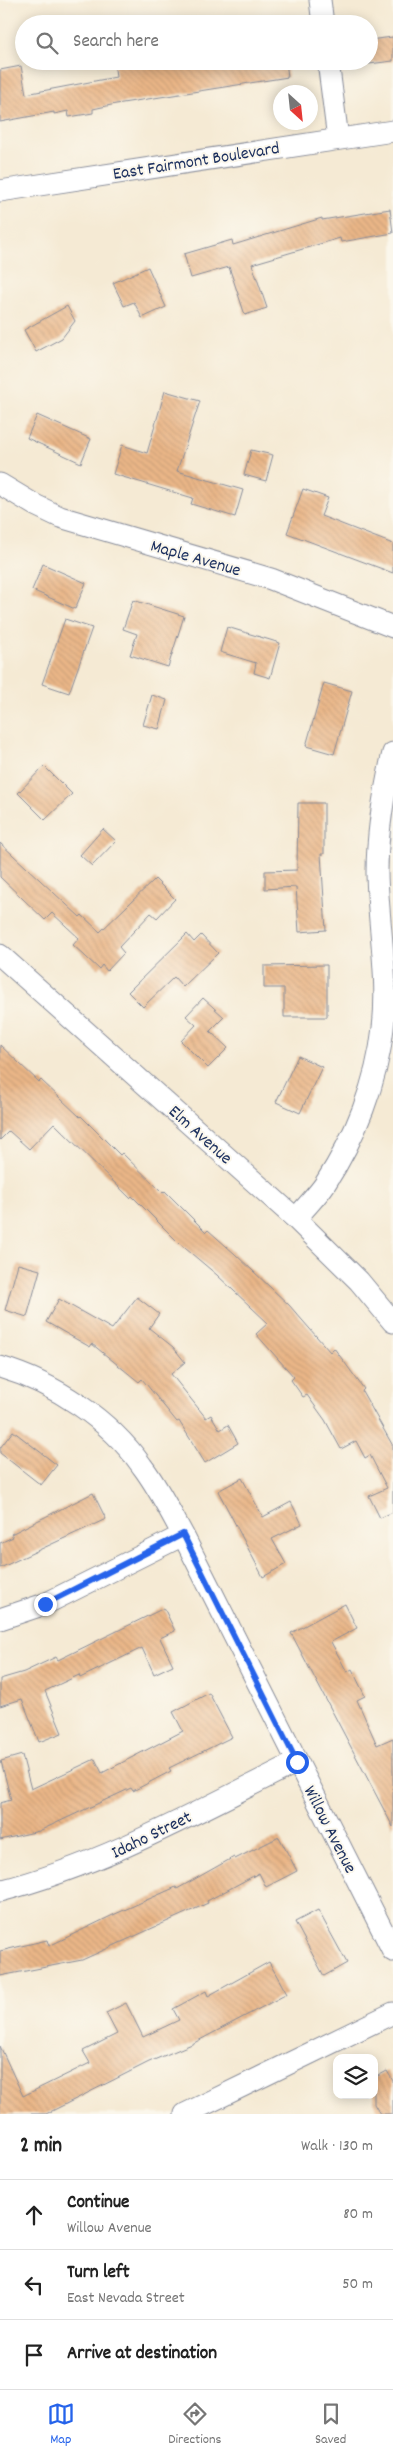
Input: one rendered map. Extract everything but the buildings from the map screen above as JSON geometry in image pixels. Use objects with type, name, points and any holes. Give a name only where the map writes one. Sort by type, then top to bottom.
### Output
[{"type":"street","points":[[320,0],[322,15]]},
{"type":"street","points":[[329,70],[338,139]]},
{"type":"street","name":"East Fairmont Boulevard","points":[[0,191],[393,131]]},
{"type":"street","name":"Maple Avenue","points":[[0,484],[35,505],[60,517],[271,579],[393,627]]},
{"type":"street","points":[[296,1219],[325,1184],[354,1130],[371,1087],[378,1057],[383,1027],[383,990],[377,871],[384,793],[393,753]]},
{"type":"street","name":"Elm Avenue","points":[[0,955],[296,1219],[359,1281],[393,1322]]},
{"type":"street","name":"Willow Avenue","points":[[0,1367],[50,1388],[86,1410],[116,1436],[141,1464],[183,1534],[393,1951]]},
{"type":"street","points":[[0,1619],[45,1604],[183,1534]]},
{"type":"street","name":"Idaho Street","points":[[0,1891],[38,1881],[114,1853],[297,1762]]},
{"type":"street","points":[[185,2114],[393,2013]]},
{"type":"route","points":[[45,1604],[183,1534],[297,1762]]}]
